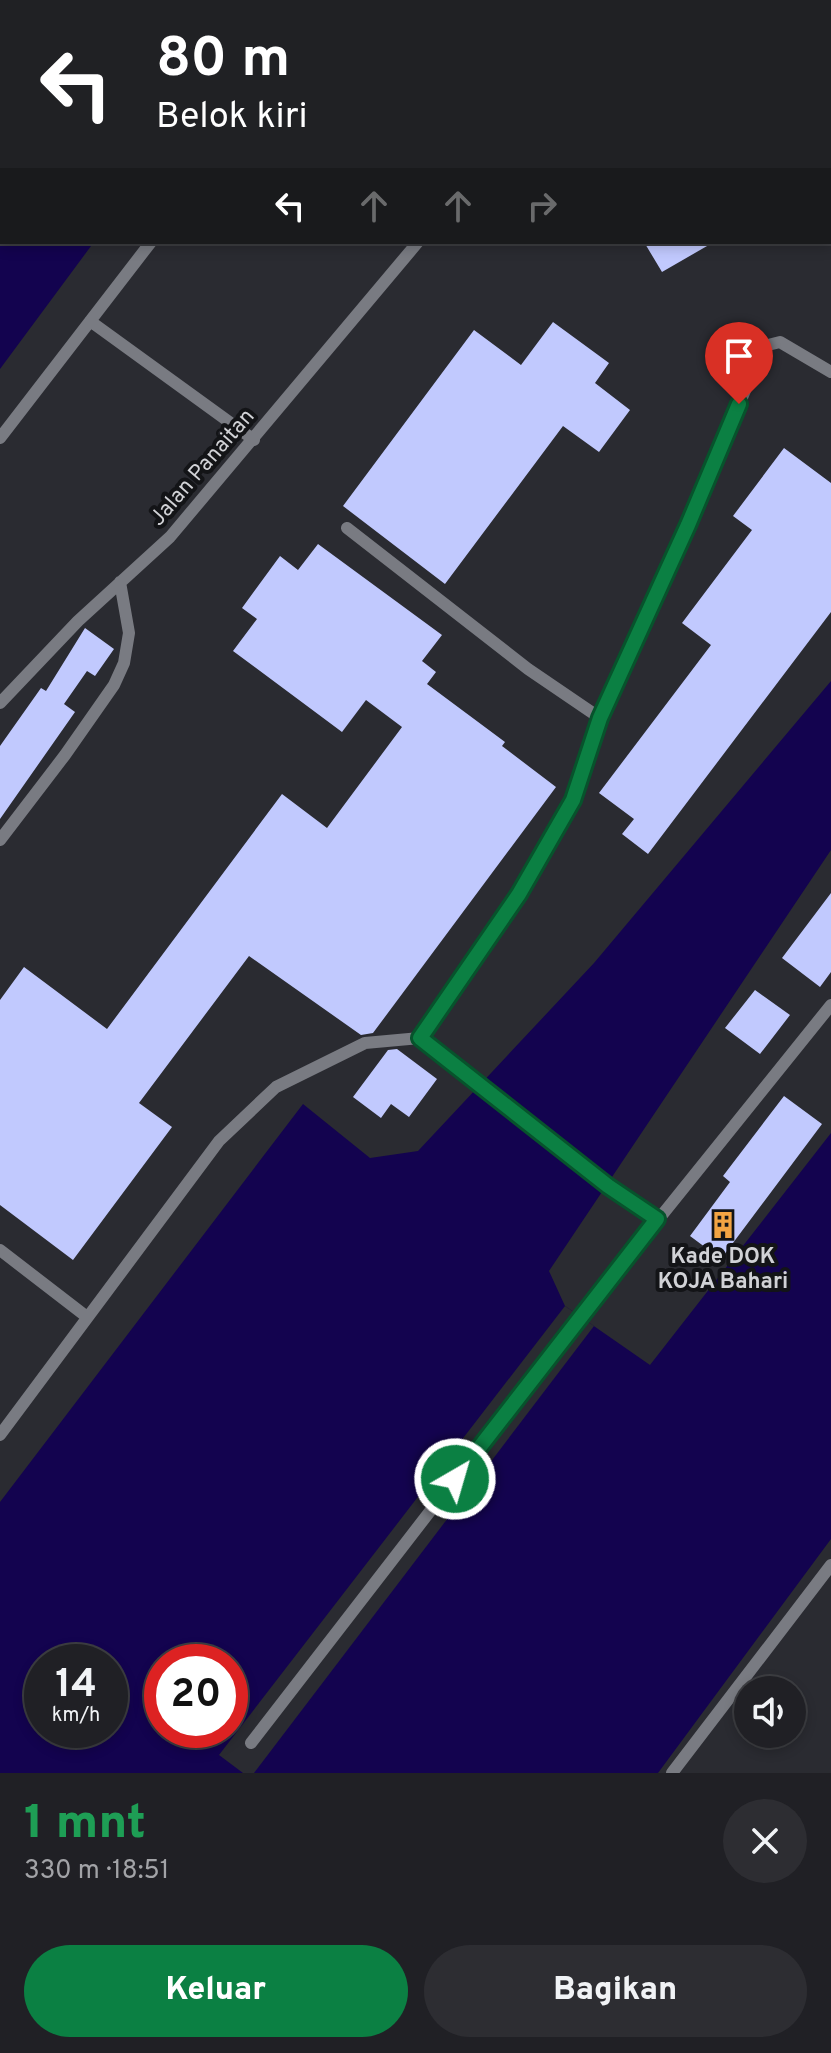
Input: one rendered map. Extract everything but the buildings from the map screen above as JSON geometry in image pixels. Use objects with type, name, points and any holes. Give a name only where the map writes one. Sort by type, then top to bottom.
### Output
[{"type":"lane","points":[[0,438],[149,244]]},
{"type":"lane","name":"Jalan Panaitan","points":[[0,703],[78,621],[170,537],[416,244]]},
{"type":"lane","points":[[90,321],[254,440]]},
{"type":"lane","points":[[420,1038],[519,894],[573,800],[600,718],[688,525],[760,355],[768,345],[780,342],[831,372]]},
{"type":"lane","points":[[347,528],[492,642],[600,718]]},
{"type":"lane","points":[[0,840],[65,755],[119,674],[129,633],[120,582]]},
{"type":"lane","points":[[251,1743],[657,1219],[831,1005]]},
{"type":"lane","points":[[0,1435],[219,1141],[276,1087],[365,1043],[420,1038],[608,1186],[657,1219]]},
{"type":"lane","points":[[0,1250],[87,1317]]},
{"type":"lane","points":[[672,1773],[831,1565]]},
{"type":"shaded area","points":[[0,244],[93,244],[0,369]]},
{"type":"shaded area","points":[[831,681],[831,850],[549,1271],[565,1306],[650,1365],[831,1133],[831,1539],[658,1773],[0,1773],[0,1502],[303,1104],[370,1158],[418,1151],[594,963]]},
{"type":"pier","points":[[565,1306],[594,1326],[254,1773],[243,1773],[219,1755],[224,1748],[248,1748],[248,1717]]},
{"type":"place","name":"Kade DOK KOJA Bahari","points":[[723,1225]]},
{"type":"route","points":[[455,1479],[657,1219],[608,1186],[420,1038],[519,894],[573,800],[600,718],[739,404]]}]
